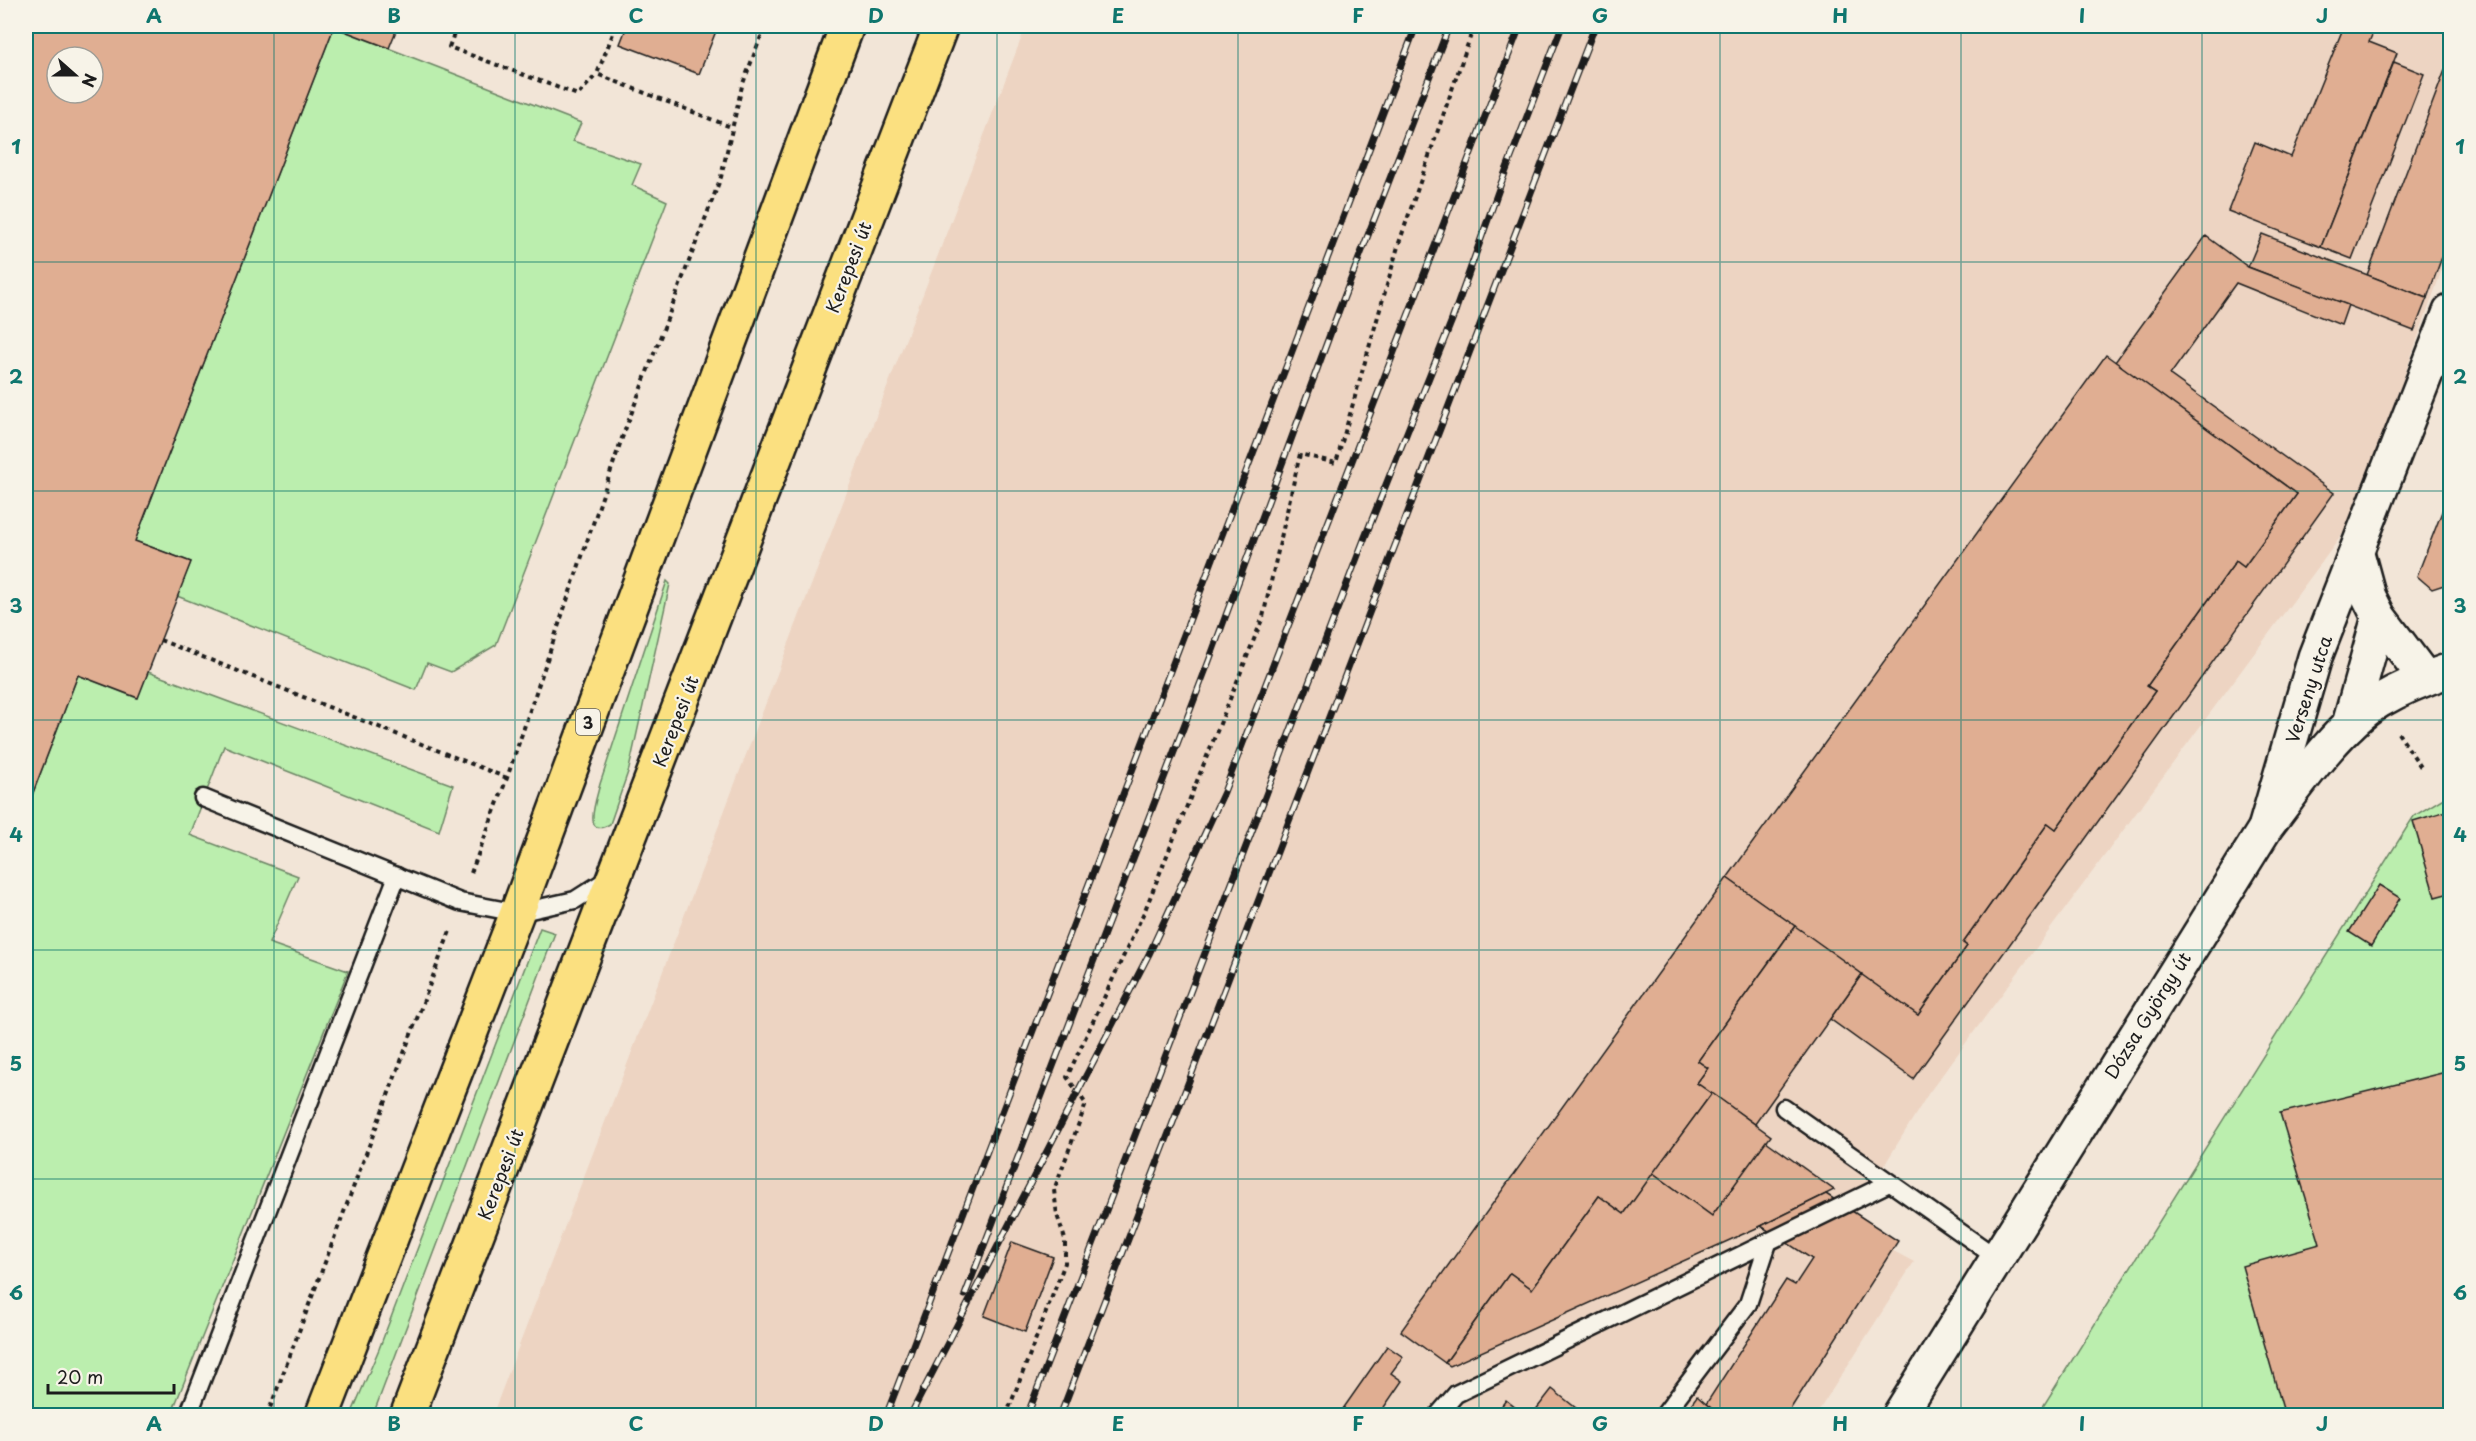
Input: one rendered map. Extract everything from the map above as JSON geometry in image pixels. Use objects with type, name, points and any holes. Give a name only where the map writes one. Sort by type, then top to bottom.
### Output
[{"type":"main road","name":"3","points":[[322,1416],[517,914],[847,26]]},
{"type":"main road","name":"Kerepesi út","points":[[407,1416],[941,26]]},
{"type":"main road","name":"Verseny utca","points":[[2265,827],[2315,657],[2451,312]]},
{"type":"main road","points":[[2357,553],[2369,597],[2379,617],[2438,674]]},
{"type":"main road","points":[[2349,725],[2379,617]]},
{"type":"main road","name":"Dózsa György út","points":[[1899,1416],[2021,1215],[2265,827],[2311,768],[2349,725],[2378,702],[2438,674]]},
{"type":"lane","points":[[203,798],[460,902],[517,914],[575,900],[616,874]]},
{"type":"lane","points":[[188,1416],[398,876]]},
{"type":"lane","points":[[1784,1108],[1997,1258]]},
{"type":"lane","points":[[1437,1416],[1456,1394],[1889,1183]]},
{"type":"lane","points":[[1664,1416],[1748,1304],[1768,1243]]},
{"type":"path","points":[[457,26],[449,48],[578,95],[597,74],[616,26]]},
{"type":"path","points":[[267,1416],[507,778],[621,438],[721,177],[742,86],[765,26]]},
{"type":"path","points":[[1006,1416],[1065,1263],[1065,1239],[1054,1190],[1086,1104],[1067,1077],[1145,910],[1263,617],[1300,454],[1336,463],[1399,243],[1474,26]]},
{"type":"path","points":[[597,74],[731,127]]},
{"type":"path","points":[[160,640],[507,778]]},
{"type":"shaded area","points":[[1026,26],[2450,26],[2450,247],[2353,520],[1928,1094],[1847,1226],[1914,1262],[1816,1415],[492,1416]]},
{"type":"green space","points":[[334,27],[581,123],[573,141],[641,164],[632,185],[667,201],[496,645],[451,672],[427,663],[416,690],[177,596],[191,562],[135,541]]},
{"type":"green space","points":[[667,581],[670,584],[629,769],[610,824],[596,826],[593,822],[593,815],[600,784]]},
{"type":"green space","points":[[148,672],[453,785],[439,831],[224,746],[190,835],[298,876],[269,943],[348,971],[171,1415],[26,1415],[26,811],[78,675],[137,698]]},
{"type":"green space","points":[[2450,794],[2450,1415],[2037,1416],[2414,816]]},
{"type":"green space","points":[[540,928],[555,933],[373,1415],[351,1415],[379,1349]]},
{"type":"building","points":[[26,26],[398,26],[389,48],[334,27],[135,541],[191,562],[138,698],[78,675],[26,811]]},
{"type":"building","points":[[627,26],[718,26],[699,74],[620,44]]},
{"type":"building","points":[[2344,26],[2376,26],[2369,42],[2397,53],[2321,247],[2228,211],[2255,142],[2291,157]]},
{"type":"building","points":[[2450,57],[2450,235],[2427,298],[2367,275]]},
{"type":"building","points":[[2394,62],[2424,74],[2352,259],[2321,247]]},
{"type":"building","points":[[2262,234],[2427,298],[2414,331],[2248,267]]},
{"type":"building","points":[[2206,236],[2248,267],[2348,305],[2341,325],[2236,283],[2170,375],[2334,493],[1913,1079],[1830,1019],[1862,974],[1918,1015],[1967,946],[1963,943],[2048,823],[2056,829],[2155,691],[2147,686],[2236,561],[2244,567],[2297,494],[2115,362]]},
{"type":"building","points":[[2106,355],[2297,494],[2244,567],[2236,561],[2147,686],[2155,691],[2056,829],[2048,823],[1963,943],[1967,946],[1918,1015],[1727,878]]},
{"type":"building","points":[[2450,491],[2450,583],[2432,589],[2417,576]]},
{"type":"building","points":[[2450,810],[2450,893],[2435,897],[2413,821]]},
{"type":"building","points":[[1727,878],[1795,926],[1698,1061],[1708,1068],[1697,1083],[1712,1093],[1624,1214],[1599,1196],[1532,1289],[1510,1273],[1445,1363],[1401,1331]]},
{"type":"building","points":[[2379,885],[2400,898],[2371,946],[2349,932]]},
{"type":"building","points":[[1795,926],[1862,974],[1755,1124],[1697,1083],[1708,1068],[1698,1061]]},
{"type":"building","points":[[2450,1071],[2450,1410],[2435,1416],[2285,1416],[2242,1266],[2320,1244],[2280,1113]]},
{"type":"building","points":[[1712,1093],[1771,1136],[1712,1216],[1653,1173]]},
{"type":"building","points":[[1766,1141],[1834,1190],[1761,1226],[1450,1366],[1445,1363],[1510,1273],[1532,1289],[1599,1196],[1624,1214],[1653,1173],[1712,1216]]},
{"type":"building","points":[[1826,1194],[1898,1241],[1786,1416],[1721,1416],[1706,1404],[1786,1280],[1795,1285],[1812,1259],[1761,1226]]},
{"type":"building","points":[[1012,1242],[1053,1257],[1025,1332],[984,1316]]},
{"type":"building","points":[[1387,1346],[1403,1357],[1391,1373],[1402,1381],[1378,1416],[1338,1416]]},
{"type":"building","points":[[1552,1389],[1586,1416],[1531,1416]]},
{"type":"building","points":[[1697,1396],[1706,1404],[1721,1416],[1682,1416]]},
{"type":"building","points":[[1506,1400],[1526,1416],[1494,1416]]},
{"type":"railway","points":[[886,1416],[1416,26]]},
{"type":"railway","points":[[965,1295],[1209,661],[1339,310],[1449,26]]},
{"type":"railway","points":[[910,1416],[1149,954],[1224,792],[1520,26]]},
{"type":"railway","points":[[1027,1416],[1365,537],[1452,320],[1500,186],[1562,26]]},
{"type":"railway","points":[[1060,1416],[1595,26]]}]
